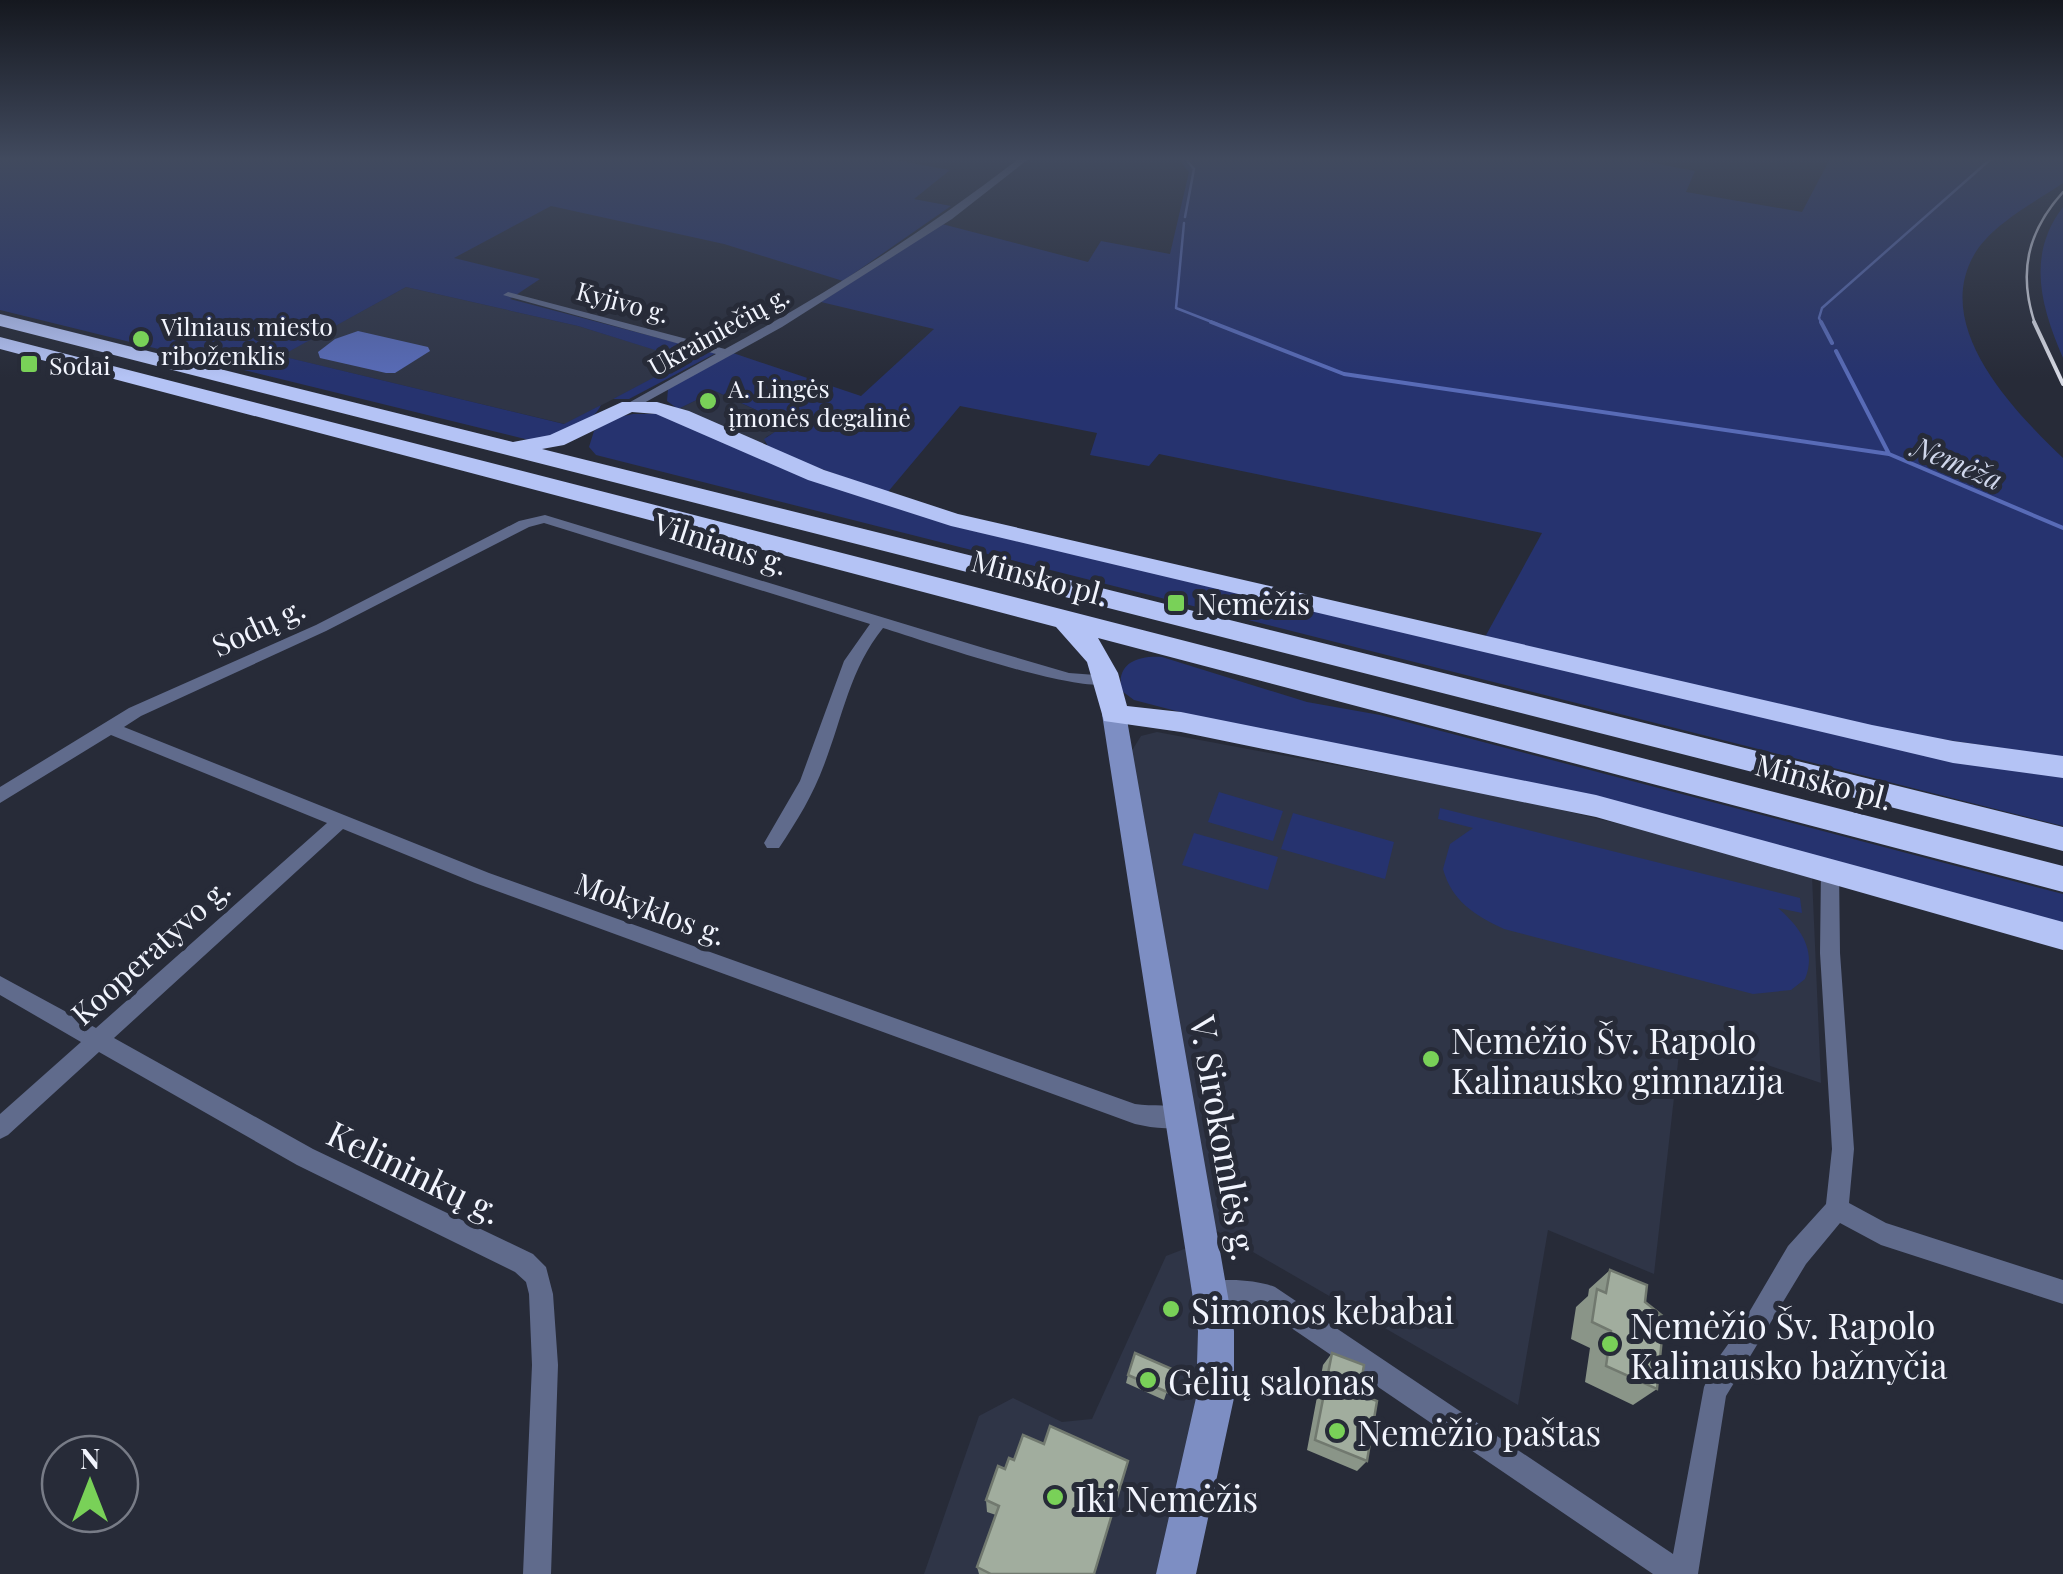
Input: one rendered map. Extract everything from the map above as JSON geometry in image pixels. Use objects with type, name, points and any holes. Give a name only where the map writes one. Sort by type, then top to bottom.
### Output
[{"type":"highway","name":"Minsko pl.","points":[[0,320],[2063,839]]},
{"type":"highway","name":"Minsko pl.","points":[[0,343],[2063,880]]},
{"type":"highway","points":[[510,448],[556,440],[629,406],[682,415],[816,475],[951,519],[1872,734],[1953,752],[2063,767]]},
{"type":"highway","points":[[602,420],[584,435],[581,446],[602,471]]},
{"type":"highway","points":[[1063,619],[1092,644],[1109,679],[1114,714],[1182,722],[1596,806],[2063,936]]},
{"type":"highway","points":[[1109,679],[1137,654],[1178,649]]},
{"type":"main road","name":"V. Sirokomlės g.","points":[[1114,714],[1216,1331],[1215,1398],[1176,1574]]},
{"type":"street","name":"Ukrainiečių g.","points":[[629,406],[778,325],[928,230]]},
{"type":"street","name":"Kyjivo g.","points":[[508,295],[726,352]]},
{"type":"street","name":"Vilniaus g.","points":[[545,518],[1069,678],[1109,679]]},
{"type":"street","name":"Sodų g.","points":[[0,796],[108,727],[321,628],[524,524],[545,518]]},
{"type":"street","points":[[773,843],[811,778],[851,659],[879,622]]},
{"type":"street","name":"Mokyklos g.","points":[[108,727],[482,878],[1134,1114],[1156,1118],[1181,1116]]},
{"type":"street","name":"Kooperatyvo g.","points":[[0,1128],[342,820]]},
{"type":"street","points":[[1212,1292],[1266,1296],[1681,1574],[1714,1396],[1723,1373],[1797,1255],[1837,1209],[1843,1150],[1831,971],[1830,870]]},
{"type":"street","name":"Kelininkų g.","points":[[0,984],[305,1157],[524,1262],[537,1276],[545,1366],[538,1574]]},
{"type":"street","points":[[1837,1209],[1881,1233],[2063,1292]]},
{"type":"shaded area","points":[[0,230],[505,230],[454,258],[540,279],[510,299],[716,353],[629,399],[613,399],[687,360],[578,326],[406,287],[281,356],[564,424],[601,405],[580,425],[529,440],[0,310]]},
{"type":"shaded area","points":[[662,230],[916,230],[843,281],[724,244]]},
{"type":"shaded area","points":[[932,230],[967,230],[1088,262],[1101,241],[1170,254],[1175,230],[1996,230],[1974,255],[1964,283],[1963,311],[1985,367],[2023,417],[2063,458],[2063,757],[1907,734],[1485,637],[1542,533],[1159,454],[1149,466],[1090,455],[1097,433],[960,406],[887,493],[770,450],[764,439],[787,424],[715,391],[678,409],[667,401],[668,389],[733,353],[861,396],[934,329],[821,302]]},
{"type":"shaded area","points":[[2049,230],[2063,230],[2063,358],[2044,300],[2044,244]]},
{"type":"shaded area","points":[[406,287],[578,326],[689,360],[565,424],[280,356]]},
{"type":"shaded area","points":[[358,331],[428,347],[430,351],[395,373],[320,358],[318,352],[335,339]]},
{"type":"shaded area","points":[[715,391],[788,425],[766,437],[764,445],[678,409]]},
{"type":"shaded area","points":[[658,414],[809,479],[961,528],[2063,775],[2063,826],[596,455],[589,447],[594,431],[615,418]]},
{"type":"shaded area","points":[[1162,657],[1307,702],[1380,715],[2063,894],[2063,929],[1203,718],[1134,700],[1122,691],[1122,674],[1130,663]]},
{"type":"shaded area","name":"Nemėžio Šv. Rapolo Kalinausko gimnazija","points":[[1157,732],[1512,798],[1812,876],[1821,1083],[1681,1036],[1654,1274],[1548,1230],[1518,1405],[1215,1230],[1131,752],[1141,736]]},
{"type":"shaded area","points":[[1219,792],[1283,811],[1273,841],[1208,822]]},
{"type":"shaded area","points":[[1440,808],[1800,898],[1802,913],[1778,908],[1793,923],[1808,949],[1805,979],[1791,990],[1753,994],[1504,929],[1474,912],[1452,890],[1443,869],[1450,844],[1473,828],[1438,819]]},
{"type":"shaded area","points":[[1293,813],[1394,842],[1385,879],[1281,849]]},
{"type":"shaded area","points":[[1194,833],[1278,857],[1268,890],[1182,865]]},
{"type":"shaded area","points":[[1192,1246],[1200,1315],[1202,1398],[1156,1574],[924,1574],[979,1416],[1013,1398],[1062,1422],[1092,1419],[1166,1256]]},
{"type":"building","points":[[1610,1270],[1647,1285],[1645,1302],[1664,1317],[1657,1389],[1606,1366],[1611,1331],[1592,1322],[1597,1289],[1606,1293]]},
{"type":"building","name":"Gėlių salonas","points":[[1135,1353],[1174,1370],[1167,1392],[1128,1375]]},
{"type":"building","name":"Nemėžio paštas","points":[[1332,1353],[1364,1365],[1359,1394],[1377,1401],[1367,1461],[1315,1440]]},
{"type":"building","name":"Iki Nemėžis","points":[[1050,1426],[1128,1461],[1094,1574],[991,1574],[977,1567],[999,1506],[986,1500],[998,1466],[1005,1469],[1009,1458],[1014,1460],[1023,1435],[1044,1444]]},
{"type":"waterway","points":[[1183,230],[1176,308],[1217,324]]},
{"type":"waterway","name":"Nemėža","points":[[1821,322],[1822,308],[1910,230]]},
{"type":"waterway","points":[[1211,322],[1344,374],[1889,454]]},
{"type":"waterway","name":"Nemėža","points":[[1821,322],[1832,343]]},
{"type":"waterway","name":"Nemėža","points":[[1836,351],[1889,454]]},
{"type":"waterway","name":"Nemėža","points":[[1889,454],[2063,528]]},
{"type":"railway","points":[[2035,324],[2027,270],[2037,230]]},
{"type":"railway","points":[[2034,322],[2063,384]]},
{"type":"place","name":"Vilniaus miesto riboženklis","points":[[141,339]]},
{"type":"place","name":"Sodai","points":[[29,364]]},
{"type":"place","name":"A. Lingės įmonės degalinė","points":[[708,401]]},
{"type":"place","name":"Nemėžis","points":[[1176,603]]},
{"type":"place","name":"Nemėžio Šv. Rapolo Kalinausko gimnazija","points":[[1431,1059]]},
{"type":"place","name":"Simonos kebabai","points":[[1171,1309]]},
{"type":"place","name":"Nemėžio Šv. Rapolo Kalinausko bažnyčia","points":[[1610,1344]]},
{"type":"place","name":"Gėlių salonas","points":[[1148,1380]]},
{"type":"place","name":"Nemėžio paštas","points":[[1337,1431]]},
{"type":"place","name":"Iki Nemėžis","points":[[1055,1497]]}]
